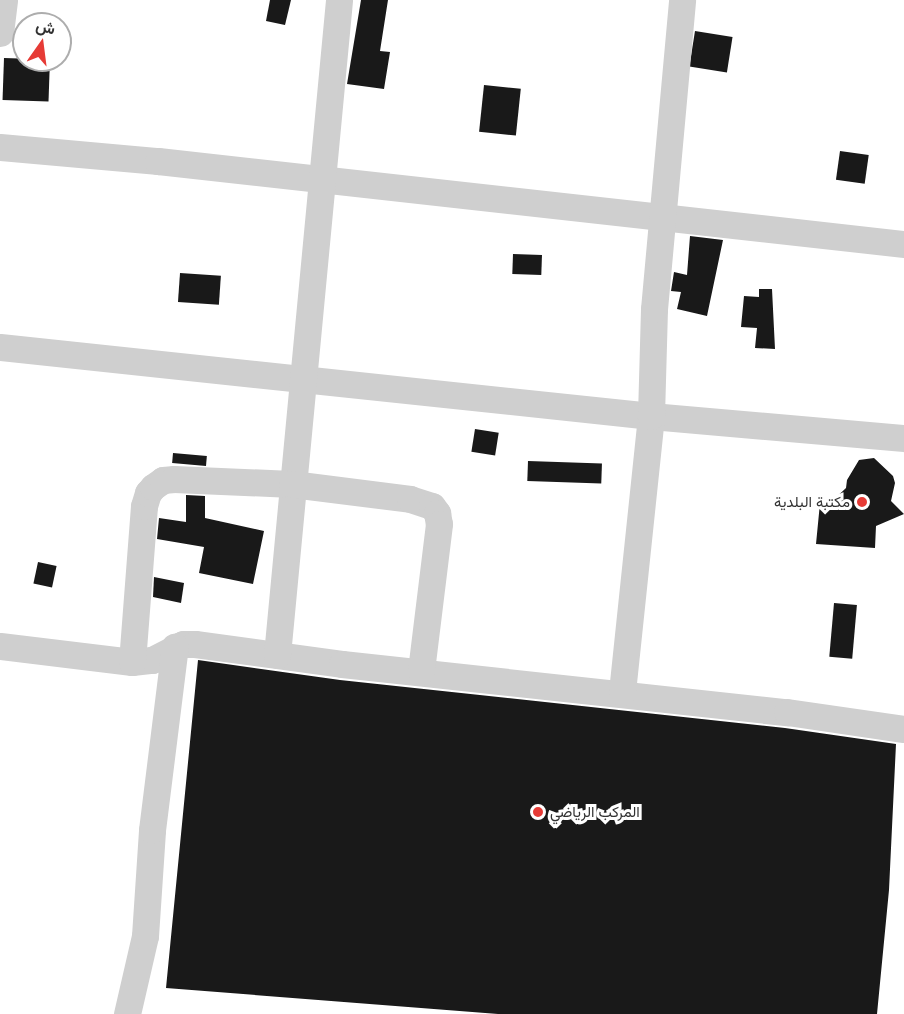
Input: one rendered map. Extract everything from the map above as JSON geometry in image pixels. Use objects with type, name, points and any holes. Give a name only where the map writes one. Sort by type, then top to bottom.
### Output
[{"type":"street","points":[[0,33],[4,0]]},
{"type":"street","points":[[277,655],[339,0]]},
{"type":"street","points":[[622,692],[651,416],[662,216],[682,0]]},
{"type":"street","points":[[0,147],[158,161],[904,244]]},
{"type":"street","points":[[0,347],[651,416],[904,438]]},
{"type":"street","points":[[132,662],[144,506],[148,493],[163,480],[174,478],[292,484],[410,499],[432,506],[437,513],[439,524],[422,671]]},
{"type":"street","points":[[0,646],[132,662],[152,660],[175,646],[195,644],[622,692],[904,729]]},
{"type":"street","points":[[127,1014],[145,936],[152,830],[175,646]]},
{"type":"building","points":[[270,0],[291,0],[285,25],[266,21]]},
{"type":"building","points":[[361,0],[388,0],[380,51],[390,52],[384,89],[347,84]]},
{"type":"building","points":[[695,31],[733,37],[727,73],[689,67]]},
{"type":"building","points":[[4,58],[12,58],[12,72],[50,72],[49,102],[3,100]]},
{"type":"building","points":[[484,85],[521,89],[516,136],[479,132]]},
{"type":"building","points":[[840,151],[869,155],[865,184],[836,180]]},
{"type":"building","points":[[690,236],[723,240],[707,316],[677,309],[681,292],[671,291],[674,272],[687,275]]},
{"type":"building","points":[[513,254],[542,255],[541,275],[512,274]]},
{"type":"building","points":[[180,273],[221,276],[219,305],[178,302]]},
{"type":"building","points":[[759,289],[772,289],[775,349],[755,348],[757,328],[741,327],[744,296],[759,297]]},
{"type":"building","points":[[475,429],[499,433],[495,455],[471,452]]},
{"type":"building","points":[[173,453],[207,456],[206,466],[172,463]]},
{"type":"building","name":"مكتبة البلدية","points":[[874,458],[893,476],[895,483],[891,501],[904,514],[876,526],[875,548],[816,544],[820,503],[829,504],[846,488],[847,480],[859,460]]},
{"type":"building","points":[[528,461],[602,464],[601,484],[527,481]]},
{"type":"building","points":[[186,495],[205,496],[205,518],[264,531],[253,584],[199,573],[204,547],[157,539],[159,518],[186,522]]},
{"type":"building","points":[[38,562],[57,566],[52,587],[33,584]]},
{"type":"building","points":[[154,577],[184,583],[181,603],[153,597]]},
{"type":"building","points":[[834,603],[857,605],[852,659],[829,657]]},
{"type":"building","name":"المركب الرياضي","points":[[198,660],[340,680],[785,728],[896,744],[889,890],[877,1014],[498,1014],[166,988]]},
{"type":"place","name":"مكتبة البلدية","points":[[862,502]]},
{"type":"place","name":"المركب الرياضي","points":[[538,812]]}]
